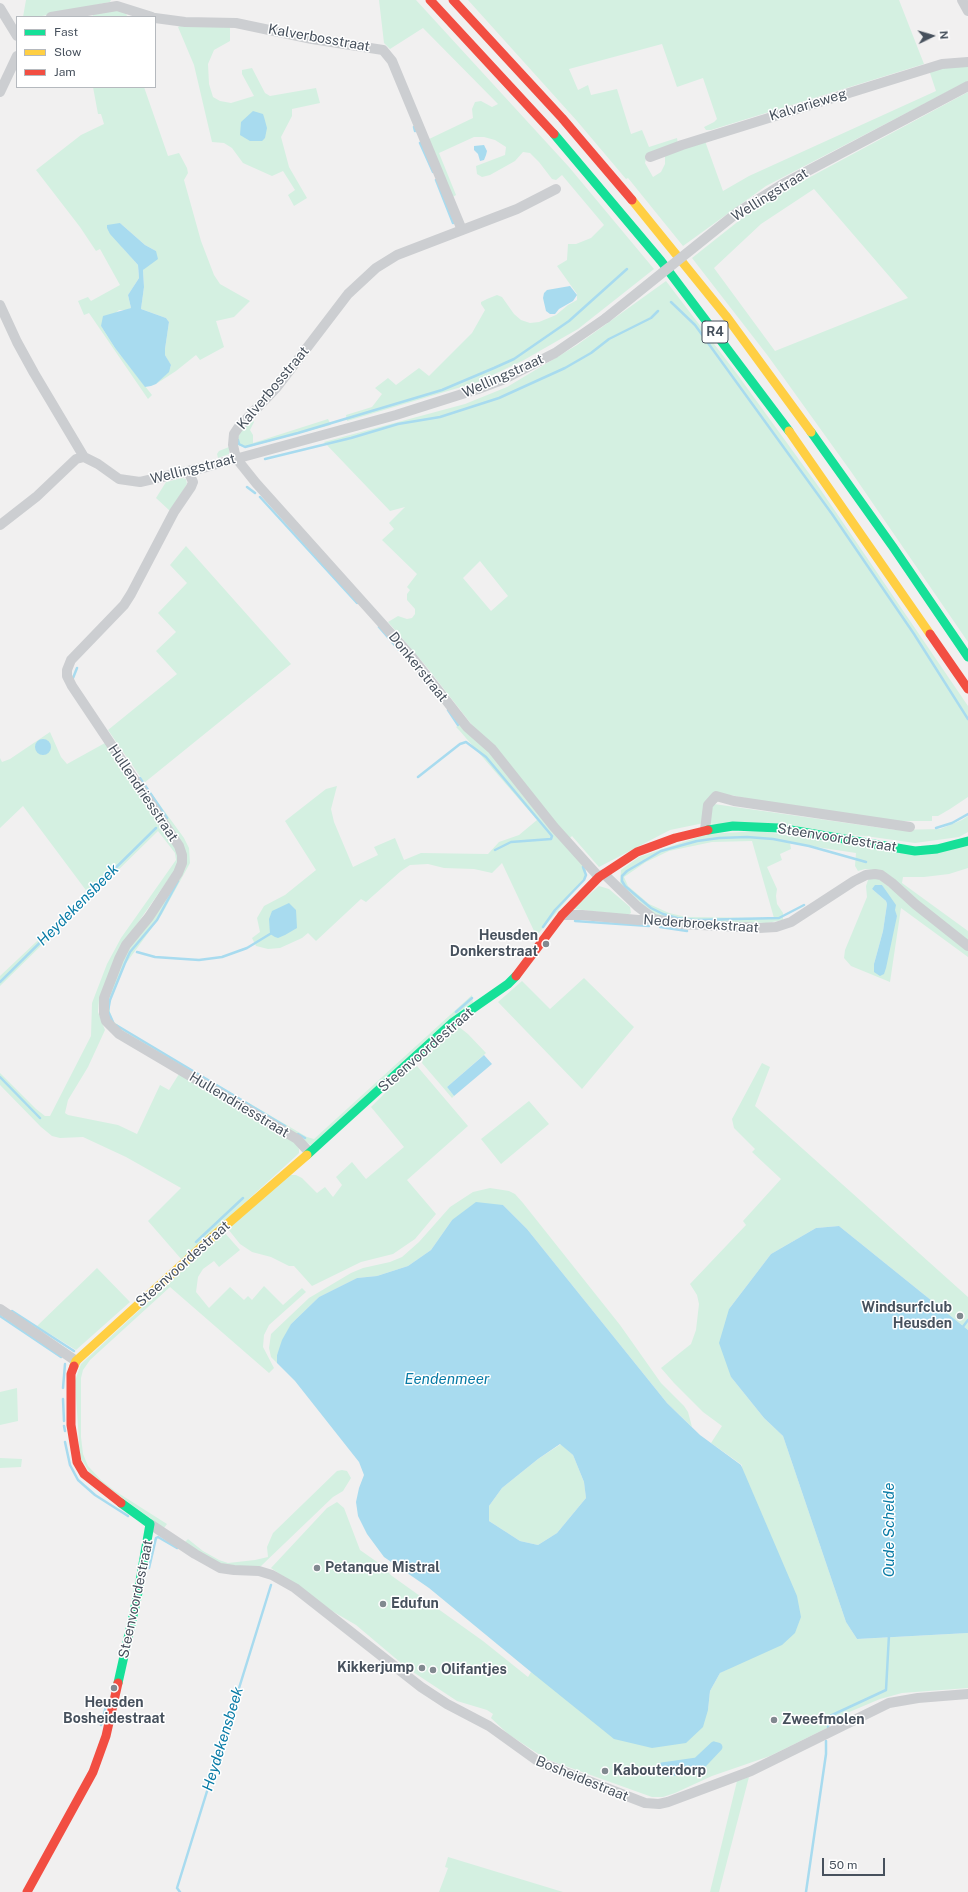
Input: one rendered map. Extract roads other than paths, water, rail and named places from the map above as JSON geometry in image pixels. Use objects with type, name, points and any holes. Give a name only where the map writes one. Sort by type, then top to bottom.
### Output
[{"type":"main road","name":"R4","points":[[430,0],[547,126],[661,261],[766,398],[878,557],[968,689]]},
{"type":"main road","name":"R4","points":[[453,0],[562,118],[672,248],[726,316],[779,387],[893,547],[968,657]]},
{"type":"main road","name":"Steenvoordestraat","points":[[27,1892],[93,1772],[106,1736],[137,1598],[150,1524],[94,1483],[84,1474],[77,1462],[71,1425],[70,1397],[71,1374],[76,1361],[197,1250],[452,1024],[508,984],[519,973],[562,915],[602,875],[637,852],[654,845],[705,830],[733,826],[779,828],[915,850],[937,849],[968,841]]},
{"type":"street","points":[[962,0],[968,12]]},
{"type":"street","name":"Kalverbosstraat","points":[[57,16],[117,6],[151,16]]},
{"type":"street","points":[[0,8],[16,34]]},
{"type":"street","name":"Kalverbosstraat","points":[[156,17],[185,22],[236,23],[312,39],[383,50],[392,61],[462,230]]},
{"type":"street","points":[[0,92],[16,58]]},
{"type":"street","name":"Kalvarieweg","points":[[650,157],[688,143],[942,64],[968,62]]},
{"type":"street","name":"Wellingstraat","points":[[84,457],[98,464],[119,478],[128,481],[140,482],[188,471],[396,415],[502,380],[555,353],[606,318],[738,212],[783,184],[968,86]]},
{"type":"street","name":"Kalverbosstraat","points":[[236,458],[233,444],[234,434],[238,428],[277,387],[333,312],[361,281],[376,268],[397,255],[517,209],[556,189]]},
{"type":"street","points":[[0,304],[17,342],[84,457],[76,459],[36,497],[0,525]]},
{"type":"street","name":"Donkerstraat","points":[[236,458],[412,656],[467,727],[492,749],[554,827],[602,875],[654,919]]},
{"type":"street","name":"Hullendriesstraat","points":[[188,471],[192,482],[191,487],[174,512],[131,594],[124,605],[79,651],[67,666],[67,676],[72,686],[179,846],[182,855],[182,863],[178,873],[148,917],[126,945],[119,959],[104,998],[104,1014],[109,1025],[119,1034],[297,1139],[309,1152]]},
{"type":"street","name":"Steenvoordestraat","points":[[705,830],[708,805],[716,796],[734,801],[910,827]]},
{"type":"street","name":"Nederbroekstraat","points":[[562,915],[582,915],[638,920],[654,919],[681,924],[758,928],[776,927],[791,922],[854,881],[866,875],[875,874],[881,875],[892,883],[915,904],[968,946]]},
{"type":"street","points":[[0,1309],[76,1361]]},
{"type":"street","name":"Bosheidestraat","points":[[150,1524],[195,1554],[220,1568],[259,1571],[272,1575],[295,1588],[421,1687],[447,1704],[489,1726],[539,1762],[645,1803],[659,1804],[677,1799],[751,1771],[889,1703],[918,1698],[968,1694]]},
{"type":"water","points":[[253,111],[263,114],[264,117],[267,128],[265,138],[262,141],[250,141],[240,135],[241,122]]},
{"type":"water","points":[[484,145],[487,151],[486,155],[484,160],[480,161],[478,154],[474,150],[474,146]]},
{"type":"water","points":[[120,223],[145,245],[156,251],[158,259],[143,270],[144,287],[141,309],[166,318],[169,322],[165,355],[171,365],[169,372],[156,384],[151,386],[145,387],[115,348],[101,326],[103,316],[131,308],[128,295],[139,278],[138,265],[110,234],[107,228],[107,225]]},
{"type":"water","points":[[570,286],[577,295],[573,301],[559,309],[555,314],[550,314],[546,311],[543,298],[544,293],[547,290]]},
{"type":"water","points":[[40,739],[46,739],[51,744],[49,753],[46,755],[40,755],[35,750],[35,744]]},
{"type":"water","points":[[875,885],[882,885],[896,905],[895,910],[897,916],[886,968],[884,974],[880,976],[874,972],[874,964],[883,931],[887,904],[886,901],[872,889]]},
{"type":"water","points":[[289,903],[296,910],[297,928],[278,938],[275,937],[270,934],[269,919],[272,911]]},
{"type":"water","points":[[484,1055],[492,1064],[454,1096],[447,1087]]},
{"type":"water","name":"Eendenmeer","points":[[476,1202],[503,1205],[527,1229],[667,1403],[700,1435],[741,1465],[797,1596],[801,1617],[795,1633],[782,1645],[720,1673],[710,1691],[708,1710],[703,1727],[686,1743],[652,1748],[614,1739],[429,1588],[384,1557],[367,1534],[358,1516],[356,1502],[364,1475],[359,1462],[295,1381],[277,1363],[277,1355],[282,1340],[291,1324],[319,1297],[357,1278],[377,1276],[408,1266],[431,1250],[452,1220]],"holes":[[[560,1444],[573,1455],[584,1482],[586,1498],[557,1533],[538,1545],[520,1541],[489,1521],[489,1506],[502,1488],[538,1459]]]},
{"type":"water","points":[[839,1226],[968,1330],[968,1633],[857,1639],[846,1622],[783,1436],[764,1418],[731,1377],[719,1343],[729,1309],[771,1254],[816,1228]]},
{"type":"waterway","points":[[414,127],[415,131]]},
{"type":"waterway","points":[[420,143],[433,172]]},
{"type":"waterway","points":[[436,180],[453,223]]},
{"type":"waterway","points":[[238,440],[239,444],[245,447],[298,433],[442,390],[494,368],[514,359],[569,321],[627,269]]},
{"type":"waterway","points":[[671,302],[695,325],[832,514],[914,634],[968,719]]},
{"type":"waterway","points":[[265,459],[351,438],[398,424],[440,417],[499,398],[565,368],[591,353],[609,339],[651,318],[658,311]]},
{"type":"waterway","points":[[247,487],[255,493]]},
{"type":"waterway","points":[[260,497],[357,603]]},
{"type":"waterway","points":[[379,627],[399,650]]},
{"type":"waterway","name":"Heydekensbeek","points":[[73,678],[77,668]]},
{"type":"waterway","points":[[448,710],[458,725]]},
{"type":"waterway","points":[[418,777],[460,744],[466,742],[486,757],[552,836],[551,839],[511,842],[495,850]]},
{"type":"waterway","name":"Heydekensbeek","points":[[140,778],[167,818]]},
{"type":"waterway","points":[[936,828],[952,823],[968,814]]},
{"type":"waterway","name":"Heydekensbeek","points":[[0,982],[156,828]]},
{"type":"waterway","points":[[804,905],[779,918],[695,920],[677,918],[663,914],[651,908],[625,886],[622,881],[622,876],[627,871],[661,851],[697,841],[719,838],[747,837],[773,839],[809,846],[866,862]]},
{"type":"waterway","points":[[543,927],[555,910],[584,880],[586,875],[583,867]]},
{"type":"waterway","points":[[113,1022],[108,1011],[110,1000],[130,952],[157,920],[178,881]]},
{"type":"waterway","points":[[575,921],[649,926]]},
{"type":"waterway","points":[[660,927],[687,931]]},
{"type":"waterway","points":[[137,952],[155,957],[199,960],[222,957],[247,948],[270,934]]},
{"type":"waterway","points":[[456,1012],[472,998]]},
{"type":"waterway","points":[[116,1025],[285,1126]]},
{"type":"waterway","points":[[0,1077],[40,1118]]},
{"type":"waterway","points":[[298,1134],[305,1138]]},
{"type":"waterway","points":[[196,1242],[243,1198]]},
{"type":"waterway","name":"Heydekensbeek","points":[[12,1311],[74,1351]]},
{"type":"waterway","points":[[0,1316],[61,1357]]},
{"type":"waterway","name":"Oude Schelde","points":[[962,1328],[968,1320]]},
{"type":"waterway","name":"Heydekensbeek","points":[[63,1388],[65,1364]]},
{"type":"waterway","name":"Heydekensbeek","points":[[63,1399],[64,1421]]},
{"type":"waterway","name":"Heydekensbeek","points":[[64,1426],[65,1431]]},
{"type":"waterway","name":"Heydekensbeek","points":[[65,1442],[70,1465],[78,1480],[95,1495],[128,1516]]},
{"type":"waterway","points":[[149,1568],[156,1538],[158,1537],[177,1548]]},
{"type":"waterway","name":"Heydekensbeek","points":[[180,1892],[177,1888],[271,1585]]},
{"type":"waterway","name":"Oude Schelde","points":[[828,1727],[830,1716],[886,1690],[889,1635]]},
{"type":"waterway","points":[[101,1725],[106,1706]]},
{"type":"waterway","name":"Oude Schelde","points":[[806,1892],[826,1754],[826,1741]]},
{"type":"waterway","points":[[714,1746],[718,1747],[701,1765],[670,1772],[663,1771],[662,1767],[697,1762],[714,1746]]},
{"type":"place","name":"Heusden Donkerstraat","points":[[546,944]]},
{"type":"place","name":"Windsurfclub Heusden","points":[[960,1316]]},
{"type":"place","name":"Petanque Mistral","points":[[317,1568]]},
{"type":"place","name":"Edufun","points":[[383,1604]]},
{"type":"place","name":"Kikkerjump","points":[[422,1668]]},
{"type":"place","name":"Olifantjes","points":[[433,1670]]},
{"type":"place","name":"Heusden Bosheidestraat","points":[[114,1688]]},
{"type":"place","name":"Zweefmolen","points":[[774,1720]]},
{"type":"place","name":"Kabouterdorp","points":[[605,1771]]}]
